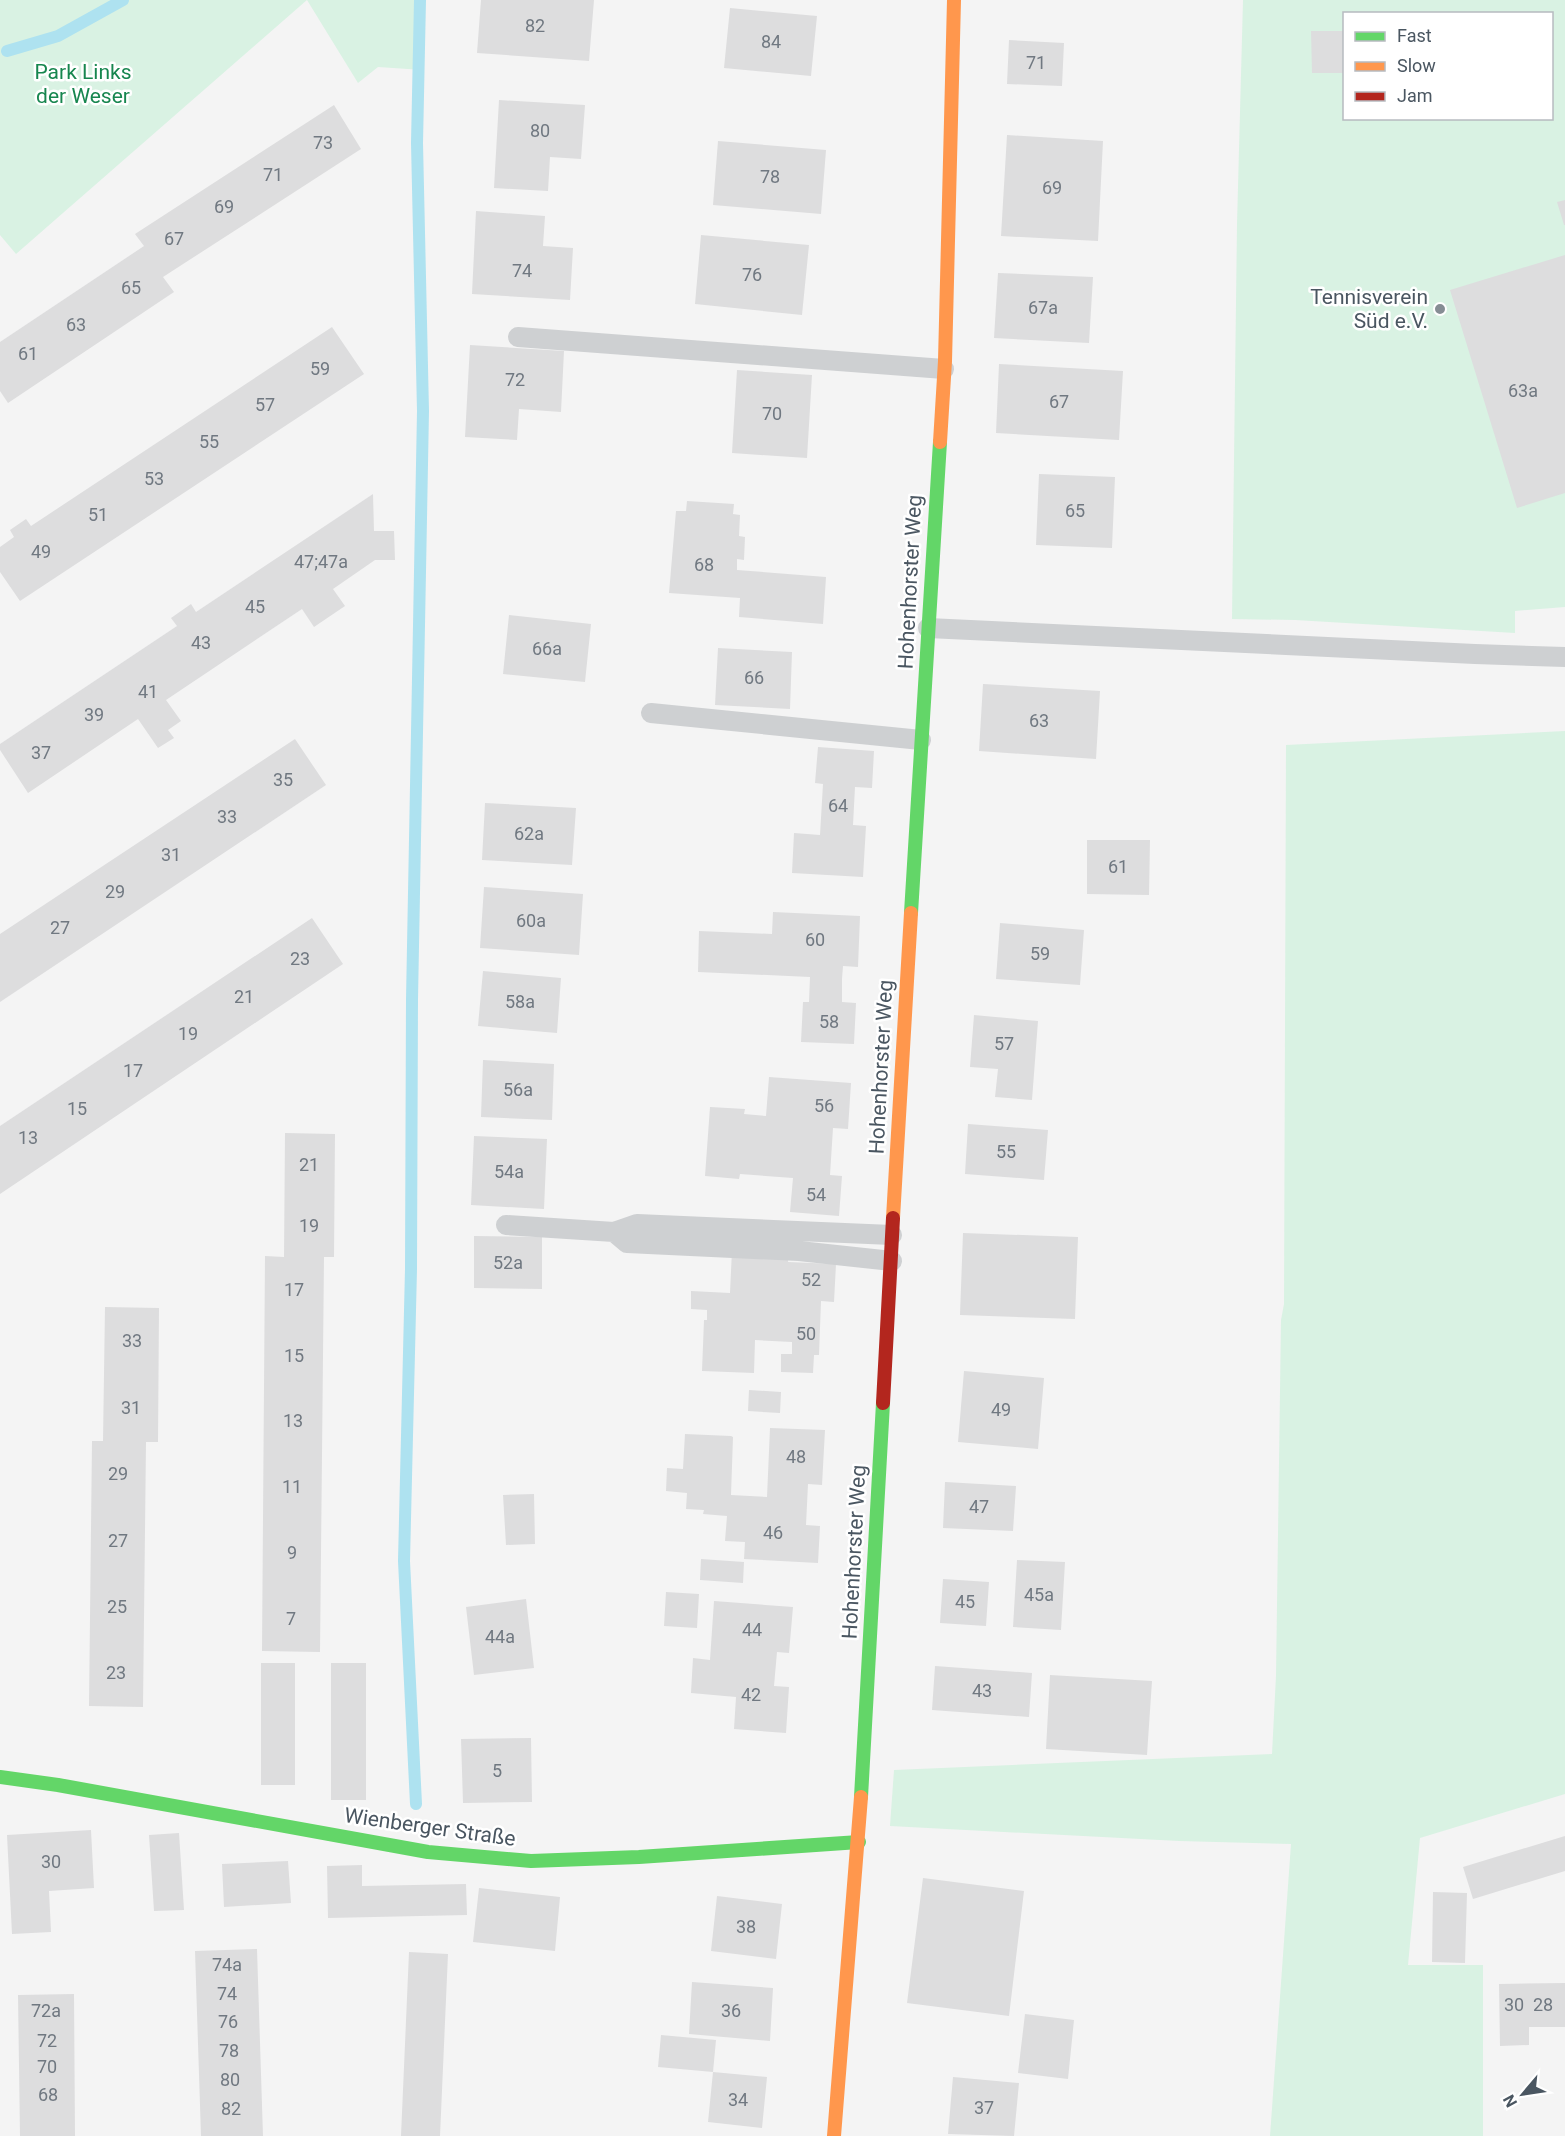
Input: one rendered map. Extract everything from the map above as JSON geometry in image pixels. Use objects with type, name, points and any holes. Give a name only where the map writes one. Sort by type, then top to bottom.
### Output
[{"type":"street","name":"Hohenhorster Weg","points":[[834,2136],[859,1842],[892,1235],[944,369],[954,0]]},
{"type":"street","name":"Wienberger Straße","points":[[0,1777],[58,1785],[428,1852],[531,1861],[639,1857],[859,1842]]},
{"type":"lane","points":[[518,337],[944,369]]},
{"type":"lane","points":[[928,628],[1565,657]]},
{"type":"lane","points":[[651,713],[921,740]]},
{"type":"lane","points":[[506,1225],[614,1232],[637,1224],[892,1235]]},
{"type":"lane","points":[[614,1232],[627,1243],[799,1251],[891,1261]]},
{"type":"green space","name":"Park Links der Weser","points":[[0,0],[307,0],[16,254],[0,235]]},
{"type":"green space","points":[[307,0],[424,0],[423,70],[378,67],[358,83]]},
{"type":"green space","name":"Tennisverein Süd e.V.","points":[[1243,0],[1565,0],[1565,607],[1515,611],[1515,633],[1295,620],[1232,619],[1237,224]]},
{"type":"green space","points":[[1565,731],[1565,1794],[1420,1838],[1408,1965],[1483,1965],[1483,2136],[1270,2136],[1291,1844],[1179,1841],[890,1826],[894,1770],[1272,1754],[1276,1676],[1281,1320],[1284,1304],[1286,745]]},
{"type":"building","points":[[481,0],[594,0],[589,61],[477,53]]},
{"type":"building","points":[[730,8],[817,16],[811,76],[724,68]]},
{"type":"building","points":[[1311,31],[1343,31],[1343,73],[1312,73]]},
{"type":"building","points":[[1009,40],[1064,43],[1062,86],[1007,84]]},
{"type":"building","points":[[499,100],[585,105],[581,159],[550,157],[548,191],[494,188]]},
{"type":"building","points":[[334,105],[361,149],[163,277],[174,292],[8,403],[0,391],[0,342],[144,246],[135,234]]},
{"type":"building","points":[[1007,135],[1103,141],[1098,241],[1001,236]]},
{"type":"building","points":[[718,141],[826,150],[821,214],[713,205]]},
{"type":"building","points":[[1565,200],[1565,225],[1564,225],[1557,202]]},
{"type":"building","points":[[476,211],[545,216],[543,246],[573,248],[570,300],[472,294]]},
{"type":"building","points":[[701,235],[809,245],[802,315],[695,304]]},
{"type":"building","points":[[1565,255],[1565,493],[1517,508],[1450,290]]},
{"type":"building","points":[[998,273],[1093,277],[1089,343],[994,338]]},
{"type":"building","points":[[332,327],[364,374],[20,601],[0,572],[0,547],[14,537],[10,530],[26,519],[31,526]]},
{"type":"building","points":[[470,345],[564,351],[561,412],[519,409],[517,440],[465,437]]},
{"type":"building","points":[[999,364],[1123,371],[1119,440],[996,433]]},
{"type":"building","points":[[737,370],[812,375],[807,458],[732,453]]},
{"type":"building","points":[[1039,474],[1115,477],[1112,548],[1036,545]]},
{"type":"building","points":[[373,494],[374,531],[394,531],[395,560],[375,560],[333,589],[345,606],[314,627],[302,609],[166,700],[181,721],[168,730],[174,738],[158,748],[138,719],[28,793],[0,750],[0,744],[177,626],[171,618],[191,604],[196,612]]},
{"type":"building","points":[[687,501],[734,504],[733,514],[740,515],[739,536],[745,537],[744,560],[737,559],[737,570],[826,577],[823,624],[739,617],[740,598],[669,593],[676,511],[686,511]]},
{"type":"building","points":[[509,615],[591,624],[585,682],[503,674]]},
{"type":"building","points":[[718,648],[792,652],[790,709],[715,705]]},
{"type":"building","points":[[983,684],[1100,691],[1096,759],[979,751]]},
{"type":"building","points":[[295,739],[326,785],[0,1002],[0,934]]},
{"type":"building","points":[[818,747],[874,751],[872,788],[855,787],[853,825],[866,826],[863,877],[792,873],[794,833],[820,835],[823,784],[815,783]]},
{"type":"building","points":[[485,803],[576,808],[572,865],[482,860]]},
{"type":"building","points":[[1087,840],[1150,840],[1149,895],[1087,894]]},
{"type":"building","points":[[484,887],[583,894],[579,955],[480,948]]},
{"type":"building","points":[[773,912],[860,916],[858,967],[843,966],[842,979],[842,1002],[856,1003],[854,1044],[801,1042],[803,1002],[809,1002],[810,977],[698,972],[699,931],[772,934]]},
{"type":"building","points":[[312,918],[343,964],[0,1194],[0,1126]]},
{"type":"building","points":[[1000,923],[1084,930],[1080,985],[996,979]]},
{"type":"building","points":[[483,971],[561,978],[557,1033],[478,1026]]},
{"type":"building","points":[[974,1015],[1038,1021],[1032,1100],[995,1097],[998,1069],[970,1067]]},
{"type":"building","points":[[483,1060],[554,1064],[552,1120],[481,1117]]},
{"type":"building","points":[[769,1077],[851,1083],[848,1129],[833,1128],[830,1175],[842,1176],[839,1216],[790,1212],[793,1178],[740,1174],[739,1179],[705,1176],[710,1107],[745,1109],[744,1114],[766,1116]]},
{"type":"building","points":[[968,1124],[1048,1130],[1044,1180],[965,1174]]},
{"type":"building","points":[[285,1133],[335,1134],[334,1257],[324,1257],[320,1652],[262,1651],[265,1256],[284,1257]]},
{"type":"building","points":[[474,1136],[547,1139],[544,1209],[471,1205]]},
{"type":"building","points":[[963,1233],[1078,1237],[1075,1319],[960,1315]]},
{"type":"building","points":[[474,1236],[542,1237],[542,1289],[474,1288]]},
{"type":"building","points":[[732,1250],[789,1253],[788,1262],[836,1264],[834,1302],[821,1301],[819,1355],[814,1355],[813,1373],[781,1372],[781,1354],[792,1354],[792,1342],[755,1340],[754,1373],[702,1371],[704,1320],[707,1320],[707,1310],[691,1309],[691,1291],[730,1293]]},
{"type":"building","points":[[105,1307],[159,1308],[158,1442],[146,1442],[143,1707],[89,1706],[92,1441],[103,1441]]},
{"type":"building","points":[[964,1371],[1044,1378],[1038,1449],[958,1442]]},
{"type":"building","points":[[749,1390],[781,1392],[780,1413],[748,1411]]},
{"type":"building","points":[[770,1428],[825,1430],[822,1485],[808,1484],[806,1525],[820,1526],[818,1563],[744,1559],[745,1542],[725,1541],[727,1516],[703,1514],[704,1510],[686,1509],[687,1493],[666,1491],[667,1468],[683,1469],[685,1434],[731,1436],[733,1437],[731,1495],[767,1497]]},
{"type":"building","points":[[945,1482],[1016,1486],[1013,1531],[943,1528]]},
{"type":"building","points":[[534,1494],[535,1544],[506,1545],[503,1495]]},
{"type":"building","points":[[701,1559],[744,1562],[743,1583],[700,1580]]},
{"type":"building","points":[[1017,1560],[1065,1562],[1061,1630],[1013,1627]]},
{"type":"building","points":[[943,1579],[989,1582],[986,1626],[940,1623]]},
{"type":"building","points":[[666,1592],[699,1594],[697,1628],[664,1626]]},
{"type":"building","points":[[526,1599],[534,1668],[474,1675],[466,1607]]},
{"type":"building","points":[[714,1601],[793,1607],[789,1653],[777,1652],[774,1686],[789,1687],[786,1733],[734,1729],[736,1697],[691,1693],[693,1658],[710,1660]]},
{"type":"building","points":[[261,1663],[295,1663],[295,1785],[261,1785]]},
{"type":"building","points":[[331,1663],[366,1663],[366,1800],[331,1800]]},
{"type":"building","points":[[935,1666],[1032,1673],[1029,1717],[932,1710]]},
{"type":"building","points":[[1050,1675],[1152,1681],[1147,1755],[1046,1749]]},
{"type":"building","points":[[531,1738],[532,1802],[463,1803],[461,1739]]},
{"type":"building","points":[[91,1830],[94,1888],[49,1891],[51,1932],[12,1934],[7,1835]]},
{"type":"building","points":[[179,1833],[184,1910],[154,1911],[149,1835]]},
{"type":"building","points":[[1565,1836],[1565,1871],[1473,1899],[1463,1867]]},
{"type":"building","points":[[288,1861],[291,1903],[224,1907],[222,1864]]},
{"type":"building","points":[[362,1865],[362,1886],[466,1884],[467,1915],[328,1918],[327,1866]]},
{"type":"building","points":[[923,1878],[1024,1891],[1009,2016],[907,2003]]},
{"type":"building","points":[[479,1888],[560,1897],[555,1951],[473,1942]]},
{"type":"building","points":[[1433,1892],[1467,1893],[1465,1963],[1432,1962]]},
{"type":"building","points":[[717,1896],[782,1904],[776,1959],[711,1951]]},
{"type":"building","points":[[257,1949],[263,2136],[201,2136],[195,1951]]},
{"type":"building","points":[[409,1952],[448,1954],[440,2136],[401,2136]]},
{"type":"building","points":[[692,1982],[773,1988],[770,2041],[689,2034]]},
{"type":"building","points":[[1565,1983],[1565,2027],[1529,2027],[1529,2045],[1500,2046],[1499,1984]]},
{"type":"building","points":[[74,1994],[75,2136],[20,2136],[18,1995]]},
{"type":"building","points":[[1025,2014],[1074,2020],[1068,2079],[1018,2073]]},
{"type":"building","points":[[661,2035],[716,2040],[713,2072],[658,2067]]},
{"type":"building","points":[[713,2072],[767,2077],[762,2128],[708,2122]]},
{"type":"building","points":[[953,2077],[1019,2083],[1014,2136],[948,2134]]},
{"type":"waterway","points":[[7,51],[58,36],[123,0]]},
{"type":"waterway","points":[[416,1804],[404,1561],[411,1269],[412,1000],[423,411],[417,143],[420,0]]},
{"type":"traffic: fast","points":[[911,913],[940,442]]},
{"type":"traffic: fast","points":[[861,1797],[883,1403]]},
{"type":"traffic: fast","points":[[0,1777],[58,1785],[428,1852],[531,1861],[639,1857],[859,1842]]},
{"type":"traffic: slow","points":[[940,442],[945,361],[954,0]]},
{"type":"traffic: slow","points":[[893,1218],[911,913]]},
{"type":"traffic: slow","points":[[834,2136],[861,1797]]},
{"type":"traffic: jam","points":[[883,1403],[893,1218]]},
{"type":"place","name":"Tennisverein Süd e.V.","points":[[1440,309]]}]
